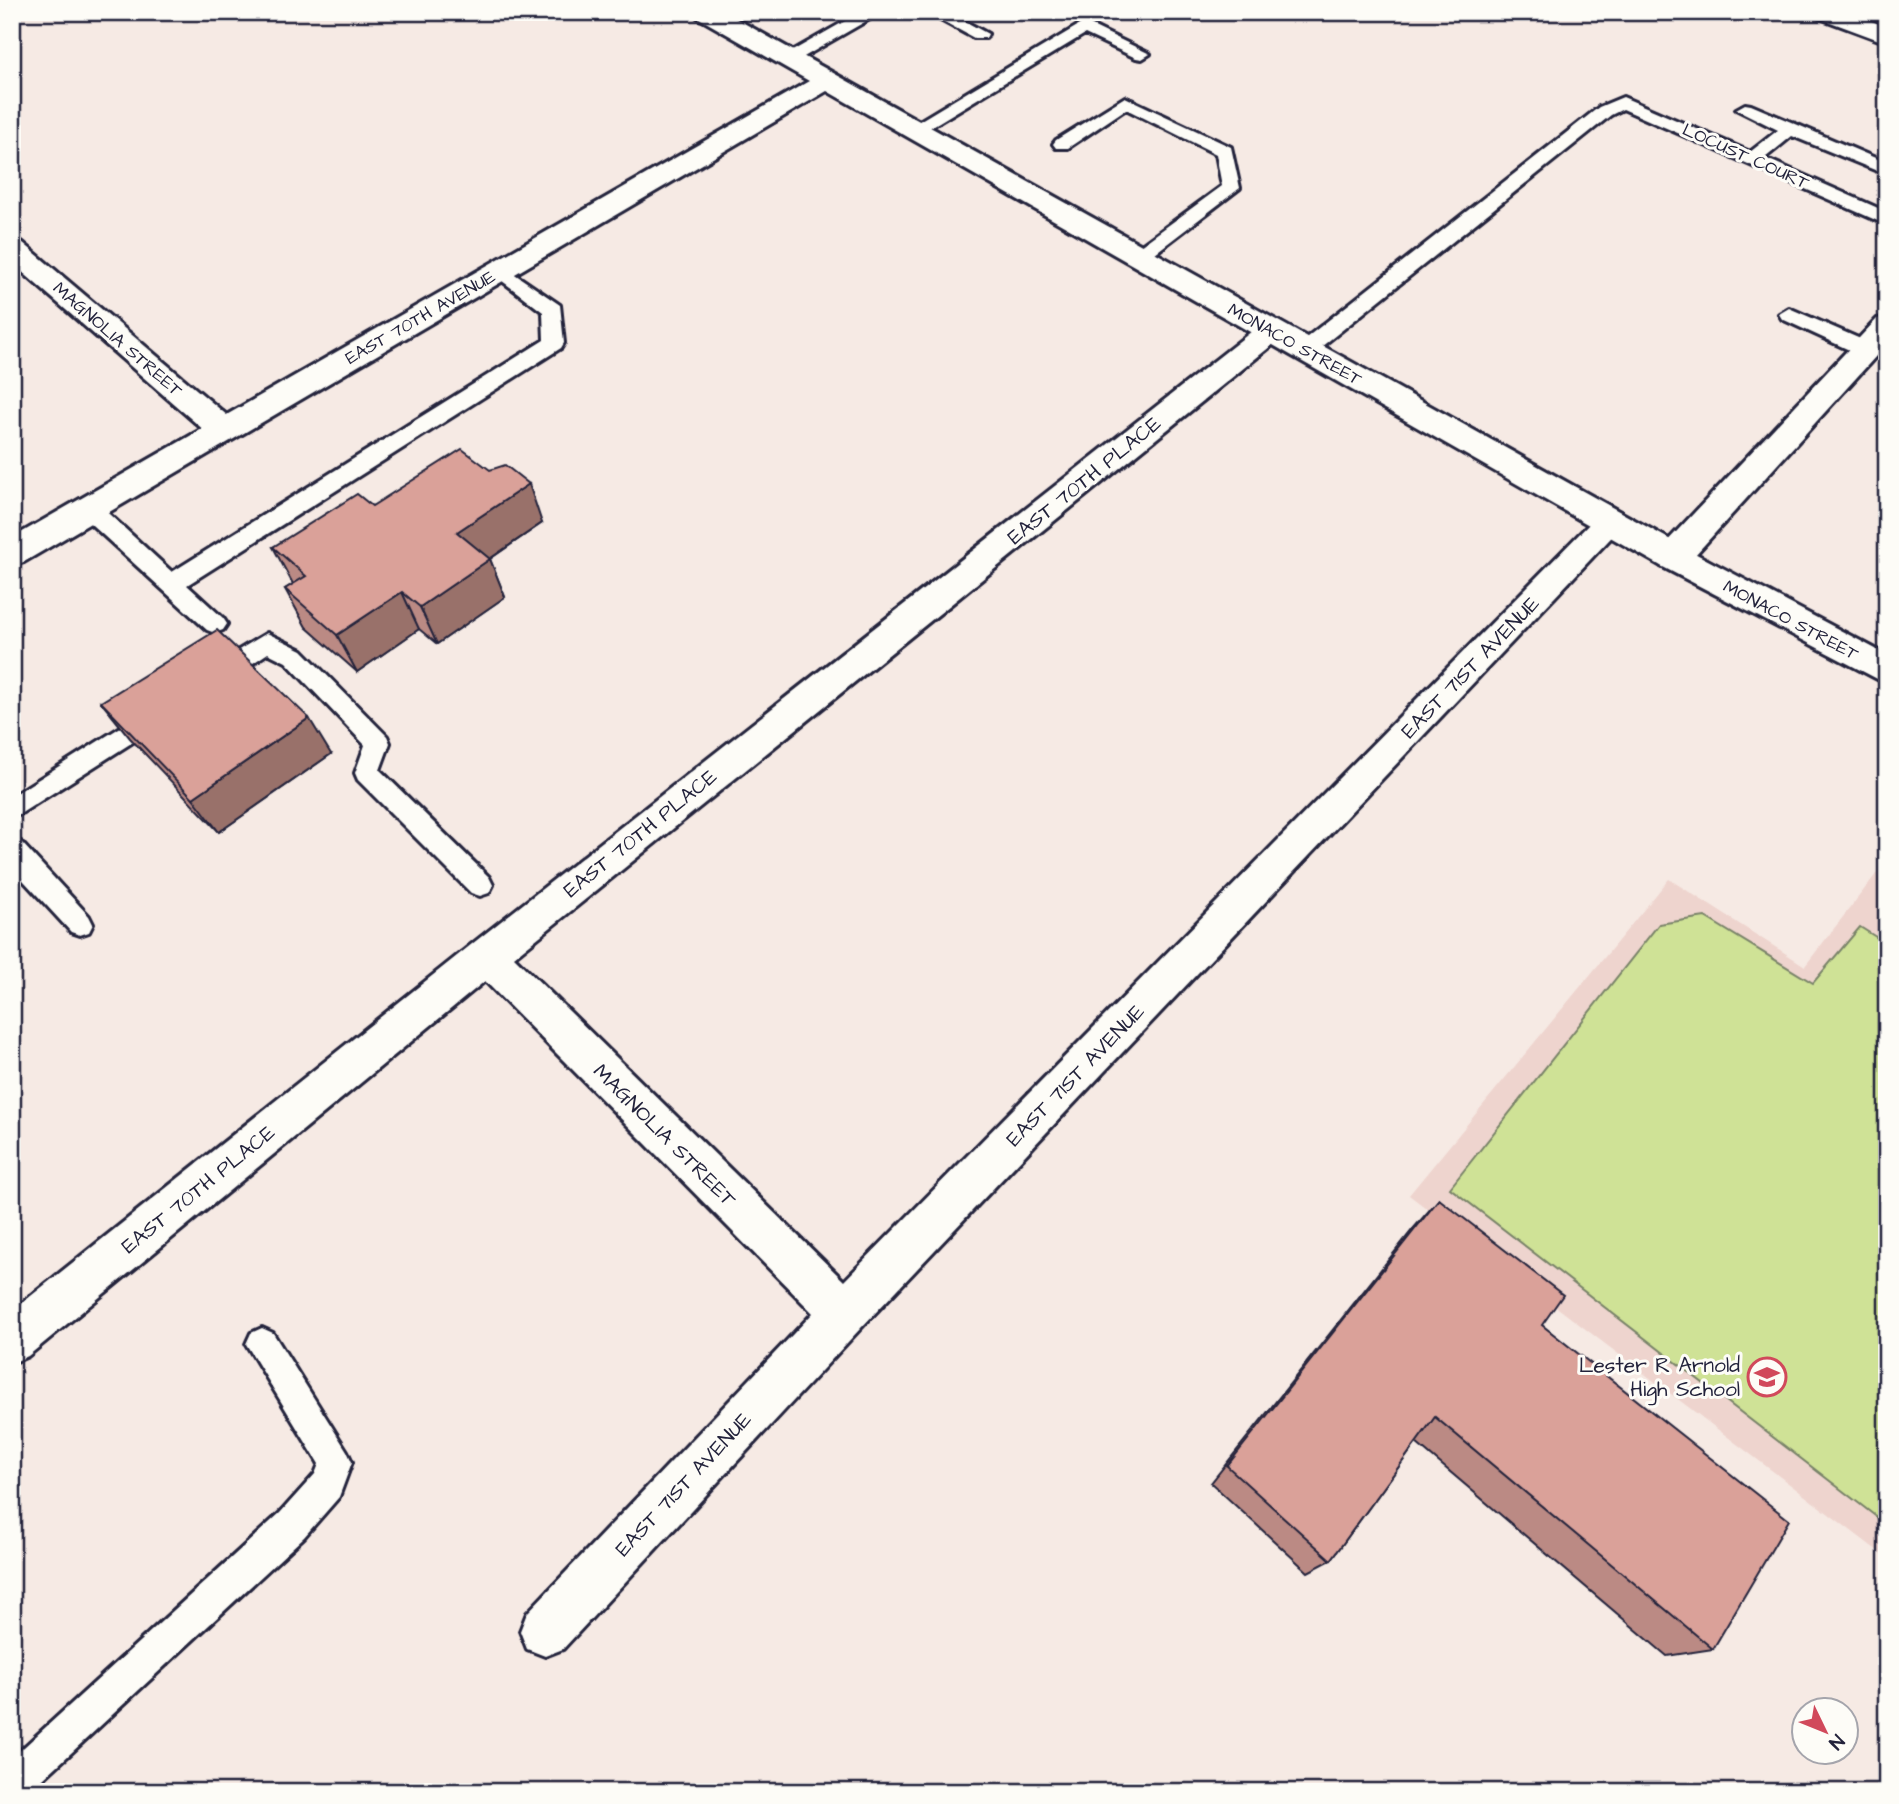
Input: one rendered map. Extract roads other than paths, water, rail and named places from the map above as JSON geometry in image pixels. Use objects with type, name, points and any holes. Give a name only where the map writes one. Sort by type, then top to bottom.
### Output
[{"type":"street","name":"MONACO STREET","points":[[706,12],[1610,522],[1887,671]]},
{"type":"street","points":[[1826,12],[1887,36]]},
{"type":"street","name":"EAST 70TH AVENUE","points":[[12,553],[828,80]]},
{"type":"street","name":"MAGNOLIA STREET","points":[[12,248],[224,430]]},
{"type":"street","points":[[1673,557],[1887,326]]},
{"type":"street","name":"EAST 70TH PLACE","points":[[12,1339],[486,956],[1271,331]]},
{"type":"street","name":"EAST 71ST AVENUE","points":[[545,1631],[844,1313],[1610,522]]},
{"type":"street","name":"MAGNOLIA STREET","points":[[486,956],[844,1313]]},
{"type":"lane","points":[[789,58],[874,12]]},
{"type":"lane","points":[[934,12],[980,34]]},
{"type":"lane","points":[[915,129],[1084,27],[1142,54]]},
{"type":"lane","points":[[1062,144],[1125,102],[1225,151],[1231,188],[1139,256]]},
{"type":"lane","name":"LOCUST COURT","points":[[1304,350],[1605,111],[1623,102],[1887,219]]},
{"type":"lane","points":[[1745,109],[1887,170]]},
{"type":"lane","points":[[1752,159],[1790,129]]},
{"type":"lane","points":[[169,585],[554,343],[553,310],[500,271]]},
{"type":"lane","points":[[1790,314],[1865,349]]},
{"type":"lane","points":[[89,509],[169,585],[215,624]]},
{"type":"lane","points":[[197,688],[267,642],[294,656],[378,743],[367,773],[480,885]]},
{"type":"lane","points":[[12,809],[174,703]]},
{"type":"lane","points":[[12,850],[80,924]]},
{"type":"lane","points":[[12,1783],[292,1525],[327,1485],[336,1462],[262,1344]]},
{"type":"place","name":"Lester R Arnold High School","points":[[1767,1377]]}]
